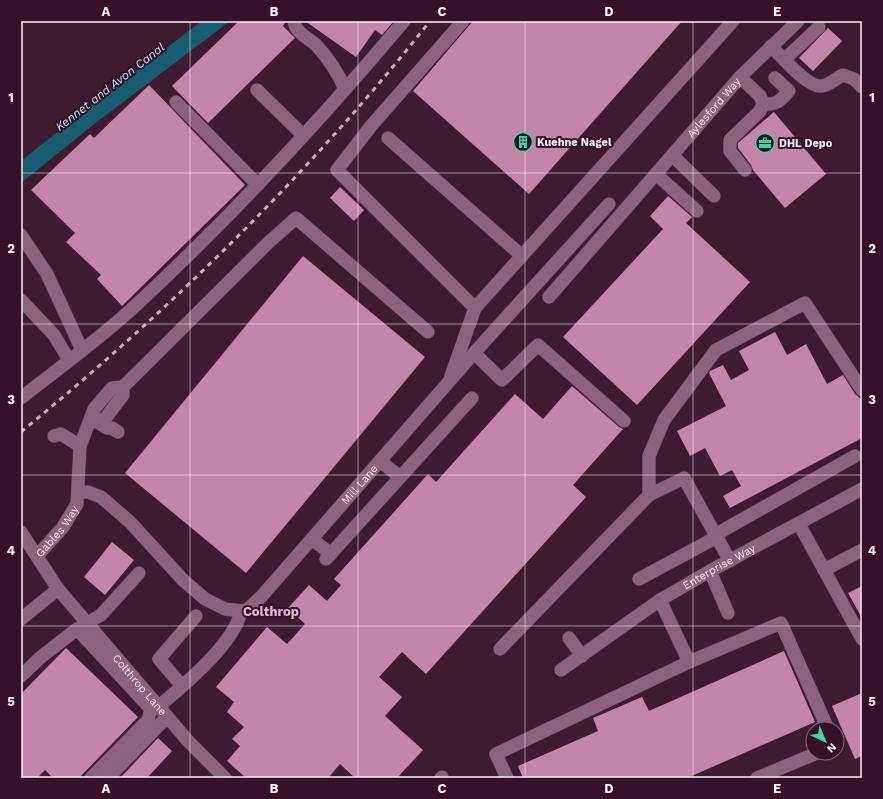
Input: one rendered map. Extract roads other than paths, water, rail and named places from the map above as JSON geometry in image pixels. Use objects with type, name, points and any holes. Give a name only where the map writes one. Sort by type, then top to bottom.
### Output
[{"type":"street","points":[[294,21],[298,32],[316,46],[338,73],[345,89]]},
{"type":"street","points":[[21,398],[133,308],[258,185],[404,21]]},
{"type":"street","points":[[463,21],[371,126],[338,170],[475,308]]},
{"type":"street","points":[[448,385],[475,308],[733,21]]},
{"type":"street","name":"Aylesford Way","points":[[548,297],[633,199],[673,156],[740,77],[798,21]]},
{"type":"street","points":[[785,60],[819,27]]},
{"type":"street","points":[[771,46],[815,85],[824,86],[843,75],[854,79],[862,87]]},
{"type":"street","points":[[740,77],[760,96],[763,104],[760,111],[730,140],[730,152],[745,170]]},
{"type":"street","points":[[763,104],[773,104],[782,99],[789,91],[775,78]]},
{"type":"street","points":[[257,90],[303,135]]},
{"type":"street","points":[[176,102],[258,185]]},
{"type":"street","points":[[388,138],[522,256]]},
{"type":"street","points":[[673,156],[714,196]]},
{"type":"street","points":[[656,174],[697,211]]},
{"type":"street","name":"Mill Lane","points":[[241,612],[247,610],[261,597],[448,385],[474,353],[609,204]]},
{"type":"street","points":[[91,418],[104,420],[123,395],[123,387],[269,242],[296,218],[428,332]]},
{"type":"street","points":[[21,235],[47,274],[82,350]]},
{"type":"street","points":[[21,300],[54,335],[69,360]]},
{"type":"street","points":[[649,495],[649,456],[664,420],[716,350],[805,303],[862,390]]},
{"type":"street","points":[[474,353],[502,380],[538,345],[624,421]]},
{"type":"street","points":[[312,539],[328,557],[472,398]]},
{"type":"street","points":[[91,418],[112,432]]},
{"type":"street","name":"Gables Way","points":[[58,589],[37,556],[72,514],[77,504],[80,446],[86,425],[91,418]]},
{"type":"street","points":[[54,436],[61,434],[80,446]]},
{"type":"street","points":[[639,579],[717,537],[720,532],[855,456]]},
{"type":"street","points":[[380,461],[400,477]]},
{"type":"street","points":[[500,649],[649,495],[684,478],[730,560]]},
{"type":"street","name":"Enterprise Way","points":[[561,670],[660,600],[730,560],[862,489]]},
{"type":"street","points":[[78,492],[88,492],[101,497],[130,522],[182,580],[205,598],[225,609],[241,612],[239,621],[230,636],[182,686],[108,778]]},
{"type":"street","points":[[799,524],[862,640]]},
{"type":"street","points":[[21,532],[37,556]]},
{"type":"street","points":[[824,570],[862,550]]},
{"type":"street","points":[[710,571],[728,613]]},
{"type":"street","points":[[21,676],[41,657],[82,626],[101,615],[139,572]]},
{"type":"street","points":[[21,619],[58,589]]},
{"type":"street","name":"Colthrop Lane","points":[[58,589],[82,626],[163,711],[200,755],[225,778]]},
{"type":"street","points":[[660,600],[689,662]]},
{"type":"street","points":[[182,686],[159,659],[196,616]]},
{"type":"street","points":[[507,778],[496,754],[689,662],[781,623],[824,721]]},
{"type":"street","points":[[82,626],[151,709],[148,720],[91,778]]},
{"type":"street","points":[[569,638],[582,656]]},
{"type":"street","points":[[757,778],[805,758]]},
{"type":"water","points":[[202,21],[230,21],[93,125],[21,183],[21,161],[100,98]]},
{"type":"railway","points":[[21,432],[131,337],[185,288],[237,237],[337,132],[430,21]]},
{"type":"place","name":"Kuehne Nagel","points":[[523,142]]},
{"type":"place","name":"DHL Depo","points":[[765,143]]},
{"type":"district","name":"Colthrop","points":[[271,611]]},
{"type":"water label","name":"Kennet and Avon Canal","points":[[110,87]]}]
